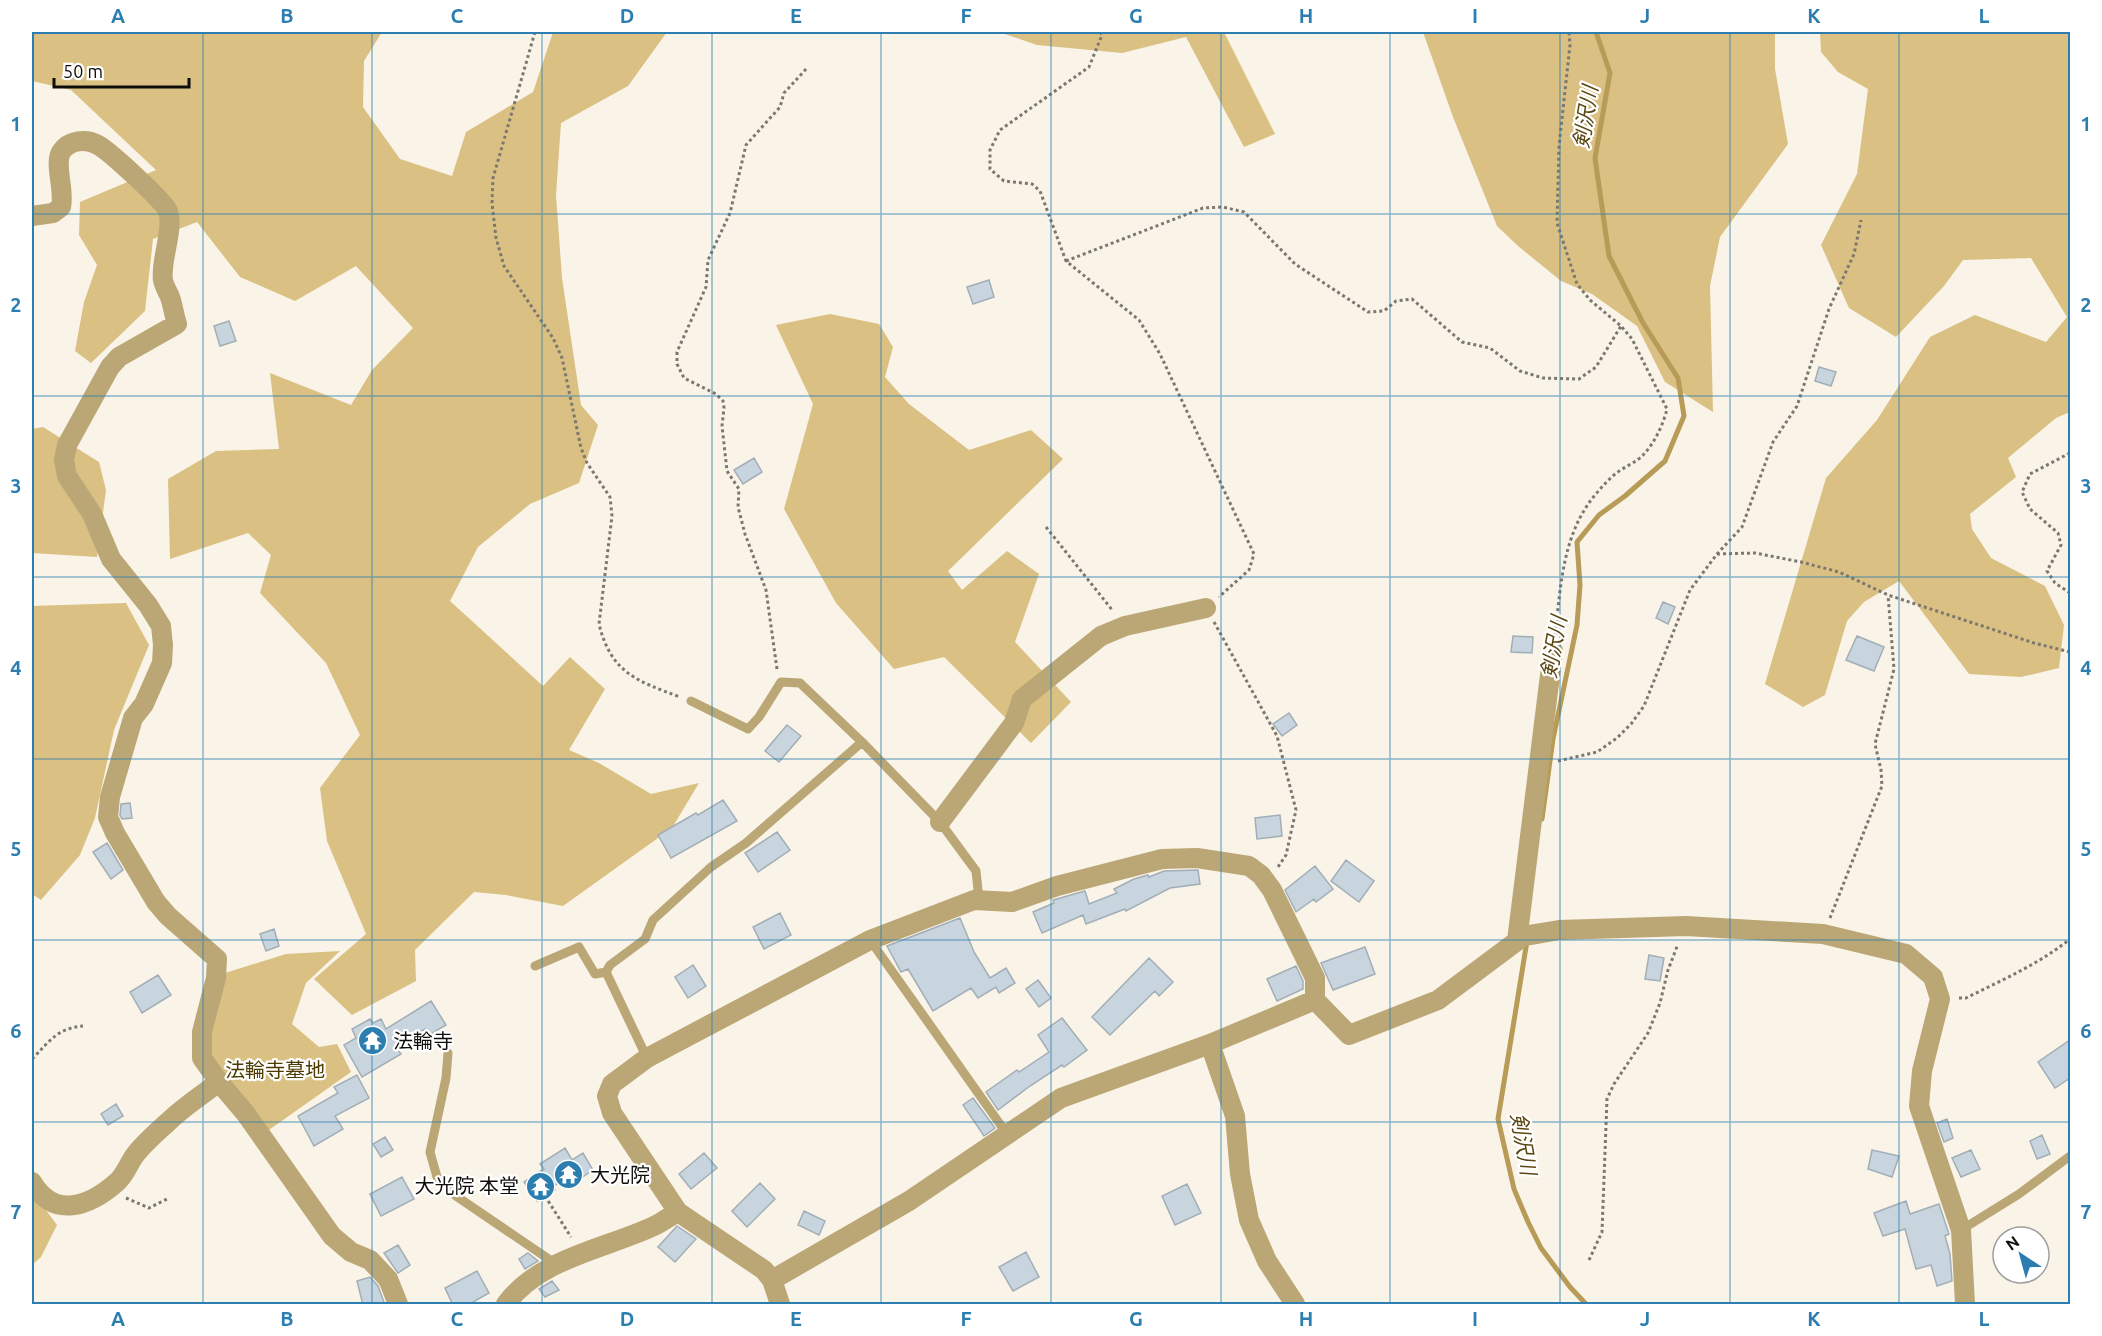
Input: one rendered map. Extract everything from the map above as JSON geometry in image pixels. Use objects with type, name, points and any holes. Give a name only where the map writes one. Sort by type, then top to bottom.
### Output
[{"type":"street","points":[[32,216],[52,213],[61,207],[63,196],[58,168],[60,153],[70,144],[84,140],[98,145],[160,198],[168,210],[168,243],[163,280],[171,299],[177,324],[119,357],[110,367],[67,446],[64,460],[67,476],[92,514],[111,559],[148,605],[161,626],[162,663],[144,704],[133,718],[110,797],[108,817],[156,902],[168,916],[217,959],[216,978],[202,1032],[202,1058],[246,1114],[332,1236],[351,1252],[370,1260],[388,1280],[398,1305]]},
{"type":"street","points":[[940,822],[1014,723],[1022,699],[1101,636],[1125,626],[1206,608]]},
{"type":"street","points":[[1525,937],[1546,765],[1553,651]]},
{"type":"street","points":[[780,1305],[771,1280],[764,1270],[678,1212],[612,1113],[607,1096],[612,1084],[647,1058],[870,940],[974,900],[1012,902],[1057,886],[1162,859],[1197,858],[1249,866],[1261,875],[1267,882],[1315,978],[1315,1000],[1349,1035],[1438,1000],[1525,937],[1559,930],[1686,926],[1823,934],[1906,954],[1933,977],[1940,999],[1922,1071],[1919,1106],[1961,1230],[1965,1305]]},
{"type":"street","points":[[771,1280],[909,1201],[1061,1098],[1210,1044],[1315,1000]]},
{"type":"street","points":[[1210,1044],[1235,1116],[1240,1174],[1250,1220],[1266,1261],[1295,1305]]},
{"type":"street","points":[[32,1182],[37,1192],[51,1202],[66,1206],[82,1205],[119,1181],[136,1154],[168,1121],[219,1082]]},
{"type":"street","points":[[506,1305],[513,1294],[556,1264],[655,1226],[678,1212]]},
{"type":"lane","points":[[691,701],[748,729],[759,717],[781,682],[800,683],[862,742],[940,822],[976,871],[978,890],[974,900]]},
{"type":"lane","points":[[535,966],[579,946],[595,974],[606,972],[610,965],[645,939],[653,920],[711,867],[746,843],[862,742]]},
{"type":"lane","points":[[870,940],[1007,1134]]},
{"type":"lane","points":[[606,972],[647,1058]]},
{"type":"lane","points":[[448,1053],[446,1078],[430,1152],[437,1177],[456,1196],[556,1264]]},
{"type":"lane","points":[[1961,1230],[2019,1194],[2070,1156]]},
{"type":"path","points":[[536,32],[493,178],[492,203],[496,238],[504,266],[553,338],[561,358],[581,448],[587,463],[610,497],[612,516],[599,624],[603,641],[628,675],[642,683],[691,701]]},
{"type":"path","points":[[1100,32],[1102,35],[1089,68],[1000,130],[990,150],[990,169],[1004,182],[1032,184],[1040,192],[1066,261],[1139,320],[1160,354],[1254,554],[1249,570],[1206,608],[1277,736],[1296,810],[1286,855],[1267,882]]},
{"type":"path","points":[[1553,651],[1565,557],[1571,535],[1581,514],[1594,496],[1614,475],[1643,455],[1663,424],[1667,409],[1632,339],[1621,326],[1590,300],[1577,284],[1557,223],[1559,146],[1570,45],[1569,32]]},
{"type":"path","points":[[781,682],[774,657],[766,590],[745,534],[738,507],[739,489],[727,471],[722,426],[723,401],[716,394],[684,378],[678,364],[677,352],[706,287],[708,260],[730,213],[746,145],[780,106],[784,93],[808,67]]},
{"type":"path","points":[[1066,261],[1203,208],[1223,207],[1244,212],[1295,264],[1368,312],[1384,311],[1396,301],[1412,299],[1462,342],[1490,348],[1520,371],[1543,378],[1579,379],[1596,367],[1621,326]]},
{"type":"path","points":[[1546,765],[1597,752],[1617,738],[1644,706],[1690,590],[1717,554],[1742,527],[1773,442],[1797,406],[1829,309],[1854,254],[1861,220]]},
{"type":"path","points":[[2070,453],[2030,474],[2022,492],[2030,509],[2058,533],[2061,545],[2047,571],[2055,583],[2070,593]]},
{"type":"path","points":[[1046,527],[1125,626]]},
{"type":"path","points":[[1717,554],[1755,553],[1839,572],[1888,595],[2034,643],[2070,652]]},
{"type":"path","points":[[1823,934],[1882,786],[1875,744],[1894,669],[1888,595]]},
{"type":"path","points":[[1589,1260],[1602,1232],[1607,1099],[1614,1084],[1648,1033],[1660,1003],[1668,970],[1686,926]]},
{"type":"path","points":[[1940,999],[1966,998],[2050,955],[2070,939]]},
{"type":"path","points":[[32,1059],[57,1034],[69,1027],[83,1026]]},
{"type":"path","points":[[119,1181],[118,1194],[149,1208],[169,1198]]},
{"type":"path","points":[[545,1196],[581,1254]]},
{"type":"green space","points":[[32,32],[382,32],[364,61],[363,107],[400,159],[452,176],[466,132],[533,92],[553,32],[667,32],[628,86],[561,123],[556,195],[562,278],[581,405],[598,425],[579,483],[530,504],[478,547],[450,601],[543,686],[570,657],[605,689],[569,750],[599,763],[651,794],[699,783],[672,828],[563,906],[506,895],[474,892],[415,950],[416,981],[352,1015],[314,979],[366,934],[327,841],[320,788],[360,735],[326,663],[260,593],[271,555],[248,533],[170,559],[168,479],[216,451],[279,449],[270,373],[351,405],[372,370],[413,328],[356,266],[295,301],[240,277],[197,222],[153,239],[145,311],[91,363],[75,351],[84,302],[97,265],[79,235],[80,202],[156,170],[71,90],[32,81]]},
{"type":"green space","points":[[999,32],[1224,32],[1275,134],[1244,147],[1186,37],[1122,53],[1037,45]]},
{"type":"green space","points":[[1423,32],[1775,32],[1775,69],[1788,144],[1720,237],[1710,286],[1713,412],[1665,382],[1637,326],[1592,294],[1561,281],[1497,226],[1453,117]]},
{"type":"green space","points":[[1820,32],[2070,32],[2070,412],[2056,418],[2008,458],[2016,477],[1970,514],[1972,529],[1991,558],[2045,586],[2064,625],[2059,668],[2021,677],[1969,674],[1899,581],[1864,602],[1847,621],[1825,695],[1803,707],[1765,684],[1826,478],[1877,420],[1930,337],[1975,315],[2046,342],[2067,317],[2031,258],[1963,260],[1944,286],[1896,337],[1849,308],[1821,245],[1857,174],[1868,89],[1838,72],[1821,52]]},
{"type":"green space","points":[[830,314],[879,324],[893,347],[885,377],[909,404],[969,450],[1031,430],[1063,459],[948,571],[962,590],[1007,551],[1039,574],[1015,642],[1071,702],[1031,743],[944,657],[894,669],[836,603],[784,509],[813,404],[776,325]]},
{"type":"green space","points":[[43,427],[99,462],[106,490],[97,557],[32,553],[32,429]]},
{"type":"green space","points":[[126,603],[149,645],[114,730],[95,818],[80,855],[41,900],[32,894],[32,606]]},
{"type":"green space","name":"法輪寺墓地","points":[[340,951],[306,983],[292,1024],[319,1047],[337,1044],[351,1072],[266,1132],[206,1056],[225,973],[286,954]]},
{"type":"green space","points":[[32,1191],[57,1225],[41,1257],[32,1265]]},
{"type":"building","points":[[989,280],[994,297],[973,304],[967,287]]},
{"type":"building","points":[[229,321],[236,341],[220,346],[214,326]]},
{"type":"building","points":[[1819,367],[1836,372],[1831,386],[1815,381]]},
{"type":"building","points":[[754,458],[762,472],[743,484],[734,470]]},
{"type":"building","points":[[1663,602],[1675,607],[1668,624],[1656,618]]},
{"type":"building","points":[[1513,636],[1533,637],[1532,653],[1511,652]]},
{"type":"building","points":[[1857,636],[1884,647],[1874,671],[1846,660]]},
{"type":"building","points":[[1289,713],[1297,725],[1282,736],[1273,724]]},
{"type":"building","points":[[787,725],[801,736],[779,762],[765,751]]},
{"type":"building","points":[[723,800],[737,821],[671,858],[658,835]]},
{"type":"building","points":[[130,803],[132,818],[122,819],[121,804]]},
{"type":"building","points":[[1280,815],[1282,836],[1257,839],[1255,818]]},
{"type":"building","points":[[777,832],[790,850],[758,872],[745,853]]},
{"type":"building","points":[[107,843],[123,870],[111,879],[93,852]]},
{"type":"building","points":[[1346,860],[1374,881],[1359,902],[1331,881]]},
{"type":"building","points":[[1315,866],[1333,889],[1316,902],[1314,899],[1296,912],[1285,890]]},
{"type":"building","points":[[1198,870],[1200,884],[1170,888],[1126,911],[1125,909],[1086,924],[1083,915],[1042,933],[1033,912],[1054,903],[1053,900],[1085,891],[1089,904],[1117,893],[1114,889],[1134,879],[1148,875],[1149,877],[1164,871]]},
{"type":"building","points":[[780,913],[791,935],[764,949],[753,927]]},
{"type":"building","points":[[960,918],[974,952],[990,978],[1006,968],[1015,983],[999,993],[996,987],[978,998],[971,988],[933,1011],[908,969],[901,972],[887,946]]},
{"type":"building","points":[[274,929],[279,946],[266,951],[260,934]]},
{"type":"building","points":[[1365,947],[1375,974],[1333,990],[1321,963]]},
{"type":"building","points":[[1649,955],[1664,958],[1660,981],[1645,979]]},
{"type":"building","points":[[1149,958],[1173,982],[1159,996],[1155,991],[1110,1035],[1092,1017]]},
{"type":"building","points":[[693,965],[706,986],[688,998],[675,977]]},
{"type":"building","points":[[1296,966],[1303,981],[1303,989],[1277,1001],[1267,979]]},
{"type":"building","points":[[158,975],[171,995],[142,1013],[130,992]]},
{"type":"building","points":[[1038,980],[1051,998],[1039,1007],[1026,989]]},
{"type":"building","points":[[431,1001],[446,1025],[429,1035],[425,1029],[396,1047],[401,1054],[362,1077],[344,1045],[356,1038],[352,1029],[370,1019],[373,1023],[381,1019],[386,1029]]},
{"type":"building","points":[[1062,1018],[1087,1050],[1064,1067],[1062,1065],[1030,1086],[998,1110],[986,1092],[1017,1070],[1019,1072],[1049,1052],[1038,1035]]},
{"type":"building","points":[[2070,1040],[2070,1078],[2055,1088],[2038,1062]]},
{"type":"building","points":[[357,1075],[369,1098],[335,1116],[343,1129],[314,1146],[298,1116],[338,1093],[334,1087]]},
{"type":"building","points":[[973,1098],[995,1128],[984,1136],[963,1105]]},
{"type":"building","points":[[116,1104],[123,1116],[108,1125],[101,1114]]},
{"type":"building","points":[[1947,1119],[1953,1138],[1944,1142],[1937,1123]]},
{"type":"building","points":[[2042,1135],[2050,1154],[2037,1159],[2030,1141]]},
{"type":"building","points":[[385,1137],[393,1150],[381,1157],[373,1144]]},
{"type":"building","points":[[565,1148],[572,1160],[583,1153],[593,1170],[581,1178],[576,1170],[553,1187],[555,1190],[537,1201],[524,1182],[544,1169],[540,1164]]},
{"type":"building","points":[[1872,1150],[1899,1156],[1892,1177],[1868,1169]]},
{"type":"building","points":[[1971,1150],[1980,1169],[1961,1177],[1952,1158]]},
{"type":"building","points":[[704,1153],[717,1168],[691,1189],[679,1174]]},
{"type":"building","points":[[402,1177],[414,1199],[381,1216],[370,1194]]},
{"type":"building","points":[[760,1183],[775,1199],[747,1227],[732,1211]]},
{"type":"building","points":[[1187,1184],[1201,1213],[1175,1225],[1162,1196]]},
{"type":"building","points":[[1906,1201],[1910,1214],[1939,1204],[1949,1234],[1945,1236],[1950,1254],[1952,1281],[1937,1286],[1931,1265],[1916,1269],[1905,1229],[1883,1236],[1874,1213]]},
{"type":"building","points":[[804,1211],[825,1221],[819,1235],[798,1225]]},
{"type":"building","points":[[677,1226],[696,1239],[675,1262],[658,1247]]},
{"type":"building","points":[[398,1245],[410,1265],[398,1273],[384,1253]]},
{"type":"building","points":[[1026,1252],[1039,1277],[1013,1291],[999,1267]]},
{"type":"building","points":[[528,1253],[538,1261],[525,1269],[519,1259]]},
{"type":"building","points":[[477,1271],[489,1293],[468,1305],[453,1305],[445,1288]]},
{"type":"building","points":[[370,1277],[378,1286],[385,1305],[363,1305],[357,1281]]},
{"type":"building","points":[[552,1281],[559,1290],[545,1297],[539,1289]]},
{"type":"waterway","name":"剣沢川","points":[[1542,819],[1553,739],[1577,625],[1580,585],[1577,542],[1599,515],[1665,461],[1684,416],[1678,378],[1643,323],[1609,256],[1595,158],[1610,73],[1596,32]]},
{"type":"waterway","name":"剣沢川","points":[[1527,941],[1498,1119],[1514,1189],[1528,1222],[1541,1248],[1570,1287],[1586,1304]]},
{"type":"place","name":"法輪寺","points":[[372,1041]]},
{"type":"place","name":"大光院","points":[[569,1175]]},
{"type":"place","name":"大光院 本堂","points":[[540,1186]]}]
